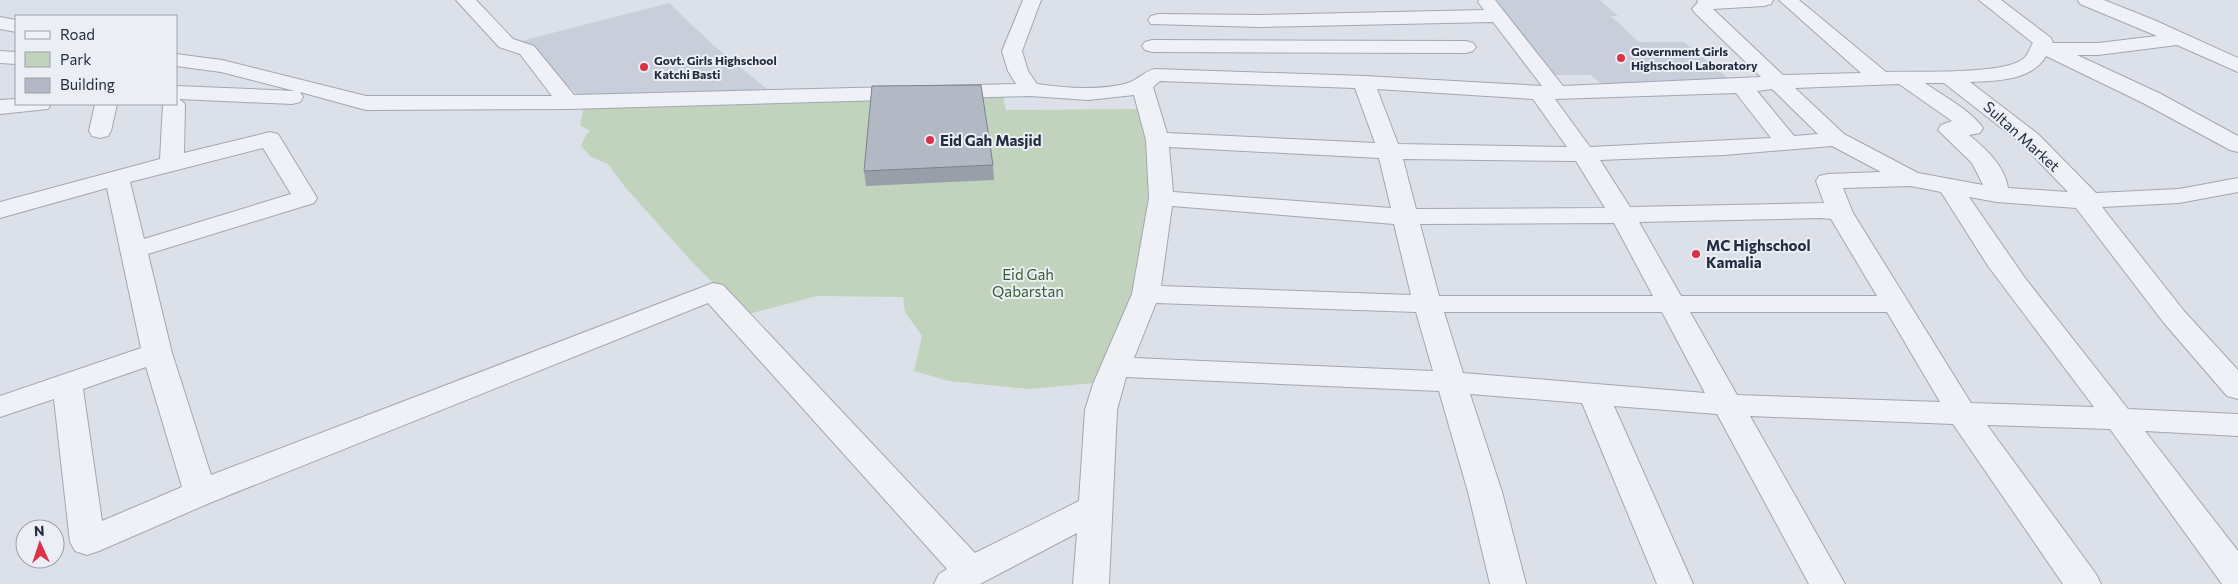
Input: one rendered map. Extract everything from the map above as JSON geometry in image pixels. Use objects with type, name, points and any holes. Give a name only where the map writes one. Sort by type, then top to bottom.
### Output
[{"type":"street","points":[[464,0],[506,43],[527,50],[568,102]]},
{"type":"street","points":[[1030,90],[1018,71],[1012,51],[1032,0]]},
{"type":"street","points":[[1091,584],[1101,410],[1108,384],[1146,294],[1161,198],[1157,140],[1148,80],[1152,46],[1165,0]]},
{"type":"street","points":[[1281,0],[1288,20]]},
{"type":"street","points":[[1345,0],[1375,48],[1375,83],[1404,217],[1427,304],[1485,492],[1508,584]]},
{"type":"street","points":[[1415,0],[1426,16]]},
{"type":"street","points":[[1484,0],[1534,61],[1548,92],[1622,215],[1827,584]]},
{"type":"street","points":[[1764,0],[1707,1],[1702,9],[1836,139],[1911,179]]},
{"type":"street","points":[[1788,0],[1880,78]]},
{"type":"street","points":[[178,92],[255,94],[366,103],[568,102],[1030,90],[1054,94],[1085,94],[1120,90],[1148,80],[1375,83],[1548,92],[1742,86],[1776,82],[1949,76],[2010,72],[2032,63],[2044,42],[2015,18],[1988,0]]},
{"type":"street","points":[[2087,0],[2180,39],[2238,66]]},
{"type":"street","points":[[1158,20],[1288,20],[1497,16]]},
{"type":"street","points":[[0,23],[15,26]]},
{"type":"street","points":[[2041,46],[2056,50],[2098,49],[2180,39]]},
{"type":"street","points":[[1152,46],[1466,47]]},
{"type":"street","points":[[2041,46],[2151,98],[2238,145]]},
{"type":"street","points":[[0,58],[15,58]]},
{"type":"street","points":[[180,63],[222,66],[366,103]]},
{"type":"street","name":"Sultan Market","points":[[1949,76],[2030,139],[2087,201],[2174,317],[2238,389]]},
{"type":"street","points":[[1903,77],[1962,118],[1972,128],[1953,128],[1949,130],[1991,170],[1997,185],[1997,194]]},
{"type":"street","points":[[1742,86],[1788,144]]},
{"type":"street","points":[[0,107],[27,105]]},
{"type":"street","points":[[100,131],[106,105]]},
{"type":"street","points":[[172,163],[174,105]]},
{"type":"street","points":[[0,210],[172,163],[270,139],[305,198],[134,250]]},
{"type":"street","points":[[1157,140],[1389,151],[1584,154],[1788,144],[1836,139]]},
{"type":"street","points":[[117,178],[157,353],[200,493]]},
{"type":"street","points":[[2083,584],[1962,413],[1840,213],[1828,181],[1911,179],[1997,194],[2087,201],[2179,196],[2238,185]]},
{"type":"street","points":[[1950,186],[1971,223],[2020,292],[2119,419],[2238,578]]},
{"type":"street","points":[[1161,198],[1404,217],[1622,215],[1820,210],[1840,213]]},
{"type":"street","points":[[67,383],[87,542],[200,493],[713,292],[962,578],[1096,507]]},
{"type":"street","points":[[1146,294],[1427,304],[1896,304]]},
{"type":"street","points":[[0,407],[157,353]]},
{"type":"street","points":[[1116,367],[1452,382],[1729,405],[2238,425]]},
{"type":"street","points":[[1594,394],[1675,584]]},
{"type":"shaded area","name":"Government Girls Highschool Laboratory","points":[[1487,0],[1600,0],[1618,16],[1611,16],[1639,42],[1684,42],[1728,78],[1604,86],[1591,75],[1552,75]]},
{"type":"shaded area","name":"Govt. Girls Highschool Katchi Basti","points":[[669,3],[711,43],[768,90],[578,95],[521,41]]},
{"type":"green space","name":"Eid Gah Qabarstan","points":[[1002,93],[1006,110],[1137,109],[1153,139],[1154,205],[1139,292],[1105,382],[1029,389],[949,381],[914,371],[922,336],[905,312],[903,297],[817,296],[745,315],[693,263],[625,187],[608,164],[591,157],[581,146],[590,131],[580,125],[584,106]]},
{"type":"building","name":"Eid Gah Masjid","points":[[981,85],[993,165],[864,171],[872,86]]},
{"type":"place","name":"Government Girls Highschool Laboratory","points":[[1621,58]]},
{"type":"place","name":"Govt. Girls Highschool Katchi Basti","points":[[644,67]]},
{"type":"place","name":"Eid Gah Masjid","points":[[930,140]]},
{"type":"place","name":"MC Highschool Kamalia","points":[[1696,254]]}]
